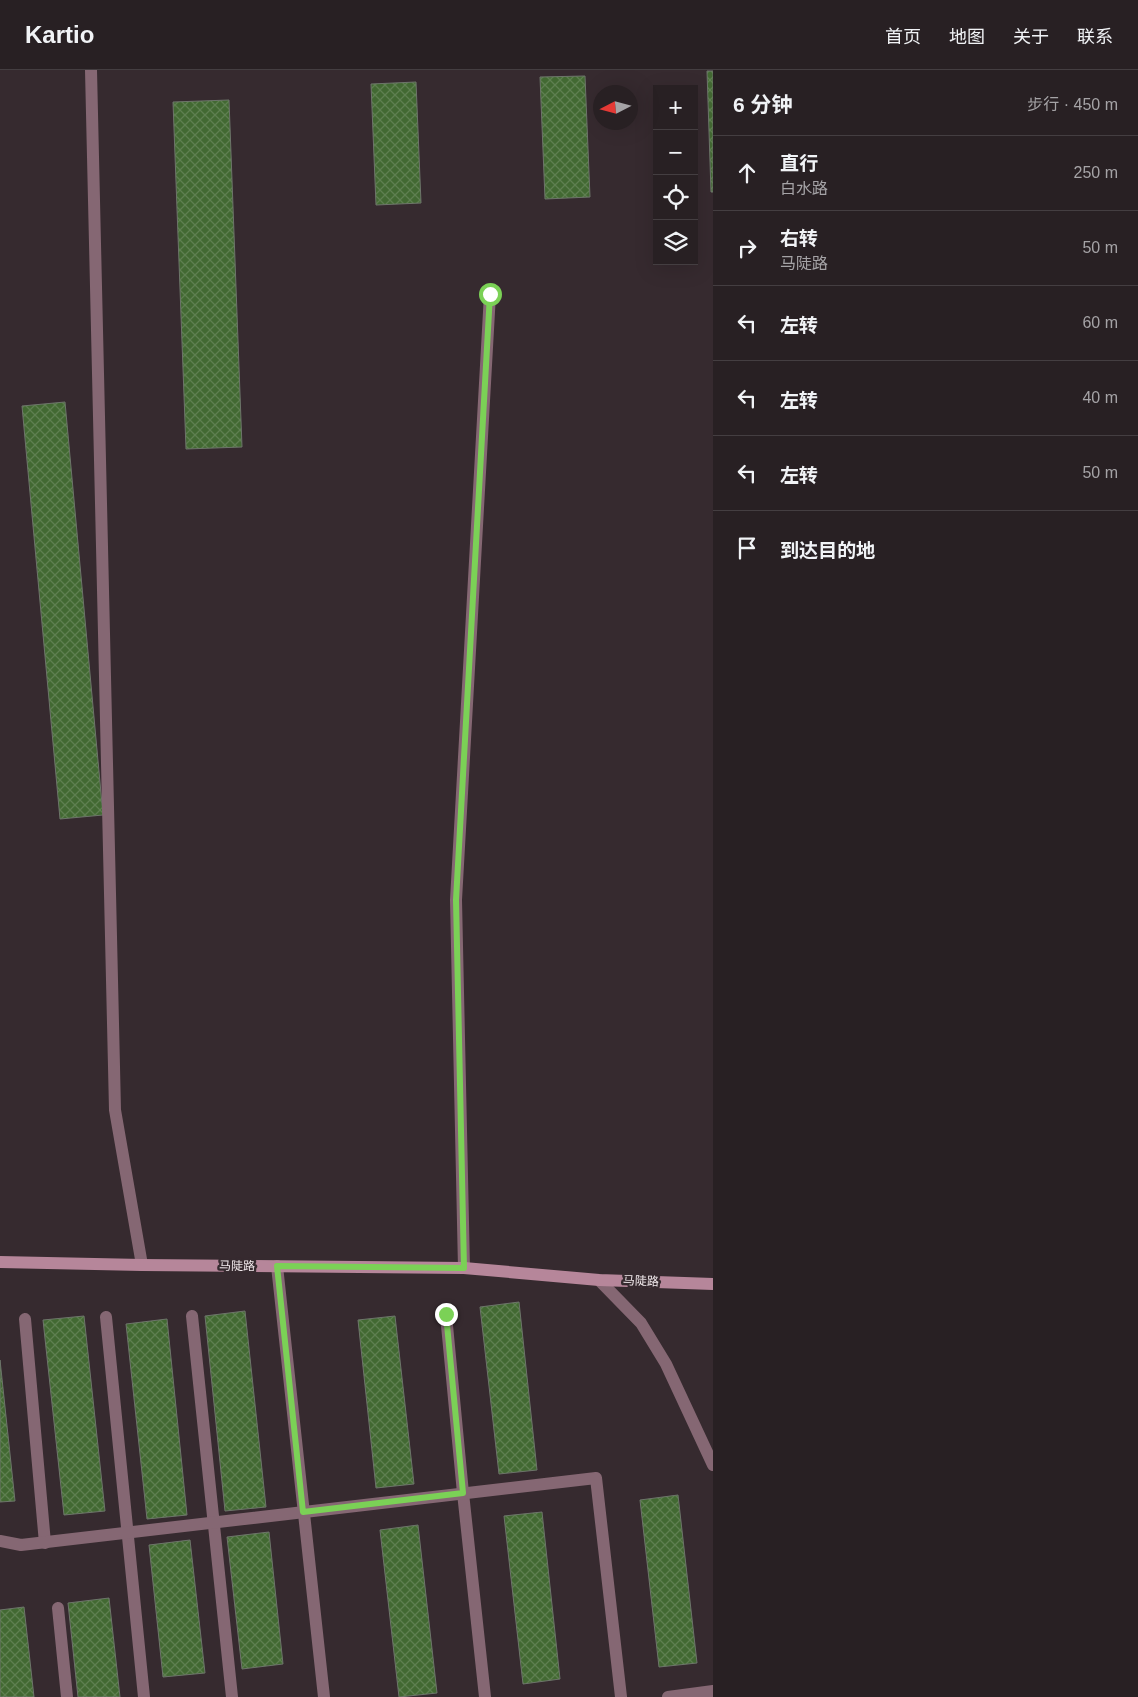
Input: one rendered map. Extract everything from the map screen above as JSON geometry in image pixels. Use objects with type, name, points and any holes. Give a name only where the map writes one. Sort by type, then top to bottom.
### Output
[{"type":"street","points":[[92,70],[115,1110],[142,1265]]},
{"type":"street","points":[[464,1268],[456,900],[490,294]]},
{"type":"street","name":"马陡路","points":[[0,1262],[464,1268],[599,1280],[713,1284]]},
{"type":"street","points":[[277,1266],[324,1697]]},
{"type":"street","points":[[599,1280],[641,1323],[666,1364],[713,1465]]},
{"type":"street","points":[[446,1314],[463,1493],[486,1697]]},
{"type":"street","points":[[192,1316],[232,1697]]},
{"type":"street","points":[[106,1317],[144,1697]]},
{"type":"street","points":[[25,1320],[45,1542]]},
{"type":"street","points":[[0,1541],[21,1546],[596,1478],[621,1697]]},
{"type":"street","points":[[58,1608],[67,1697]]},
{"type":"street","points":[[668,1697],[713,1691]]},
{"type":"building","points":[[707,71],[713,71],[713,192],[711,192]]},
{"type":"building","points":[[585,76],[590,197],[545,199],[540,77]]},
{"type":"building","points":[[416,82],[421,203],[376,205],[371,84]]},
{"type":"building","points":[[229,100],[242,447],[186,449],[173,102]]},
{"type":"building","points":[[65,402],[103,815],[60,819],[22,406]]},
{"type":"building","points":[[519,1302],[537,1470],[499,1474],[480,1307]]},
{"type":"building","points":[[245,1311],[266,1507],[225,1511],[205,1316]]},
{"type":"building","points":[[84,1316],[105,1511],[64,1515],[43,1320]]},
{"type":"building","points":[[395,1316],[414,1484],[376,1488],[358,1320]]},
{"type":"building","points":[[167,1319],[187,1515],[147,1519],[126,1324]]},
{"type":"building","points":[[0,1360],[15,1501],[0,1502]]},
{"type":"building","points":[[678,1495],[697,1663],[659,1667],[640,1500]]},
{"type":"building","points":[[542,1512],[560,1679],[523,1684],[504,1516]]},
{"type":"building","points":[[418,1525],[437,1693],[399,1697],[380,1530]]},
{"type":"building","points":[[269,1532],[283,1664],[242,1669],[227,1537]]},
{"type":"building","points":[[190,1540],[205,1673],[163,1677],[149,1545]]},
{"type":"building","points":[[109,1598],[120,1697],[78,1697],[68,1603]]},
{"type":"building","points":[[24,1607],[34,1697],[0,1697],[0,1610]]},
{"type":"route","points":[[446,1314],[463,1493],[303,1512],[277,1266],[464,1268],[456,900],[490,294]]}]
